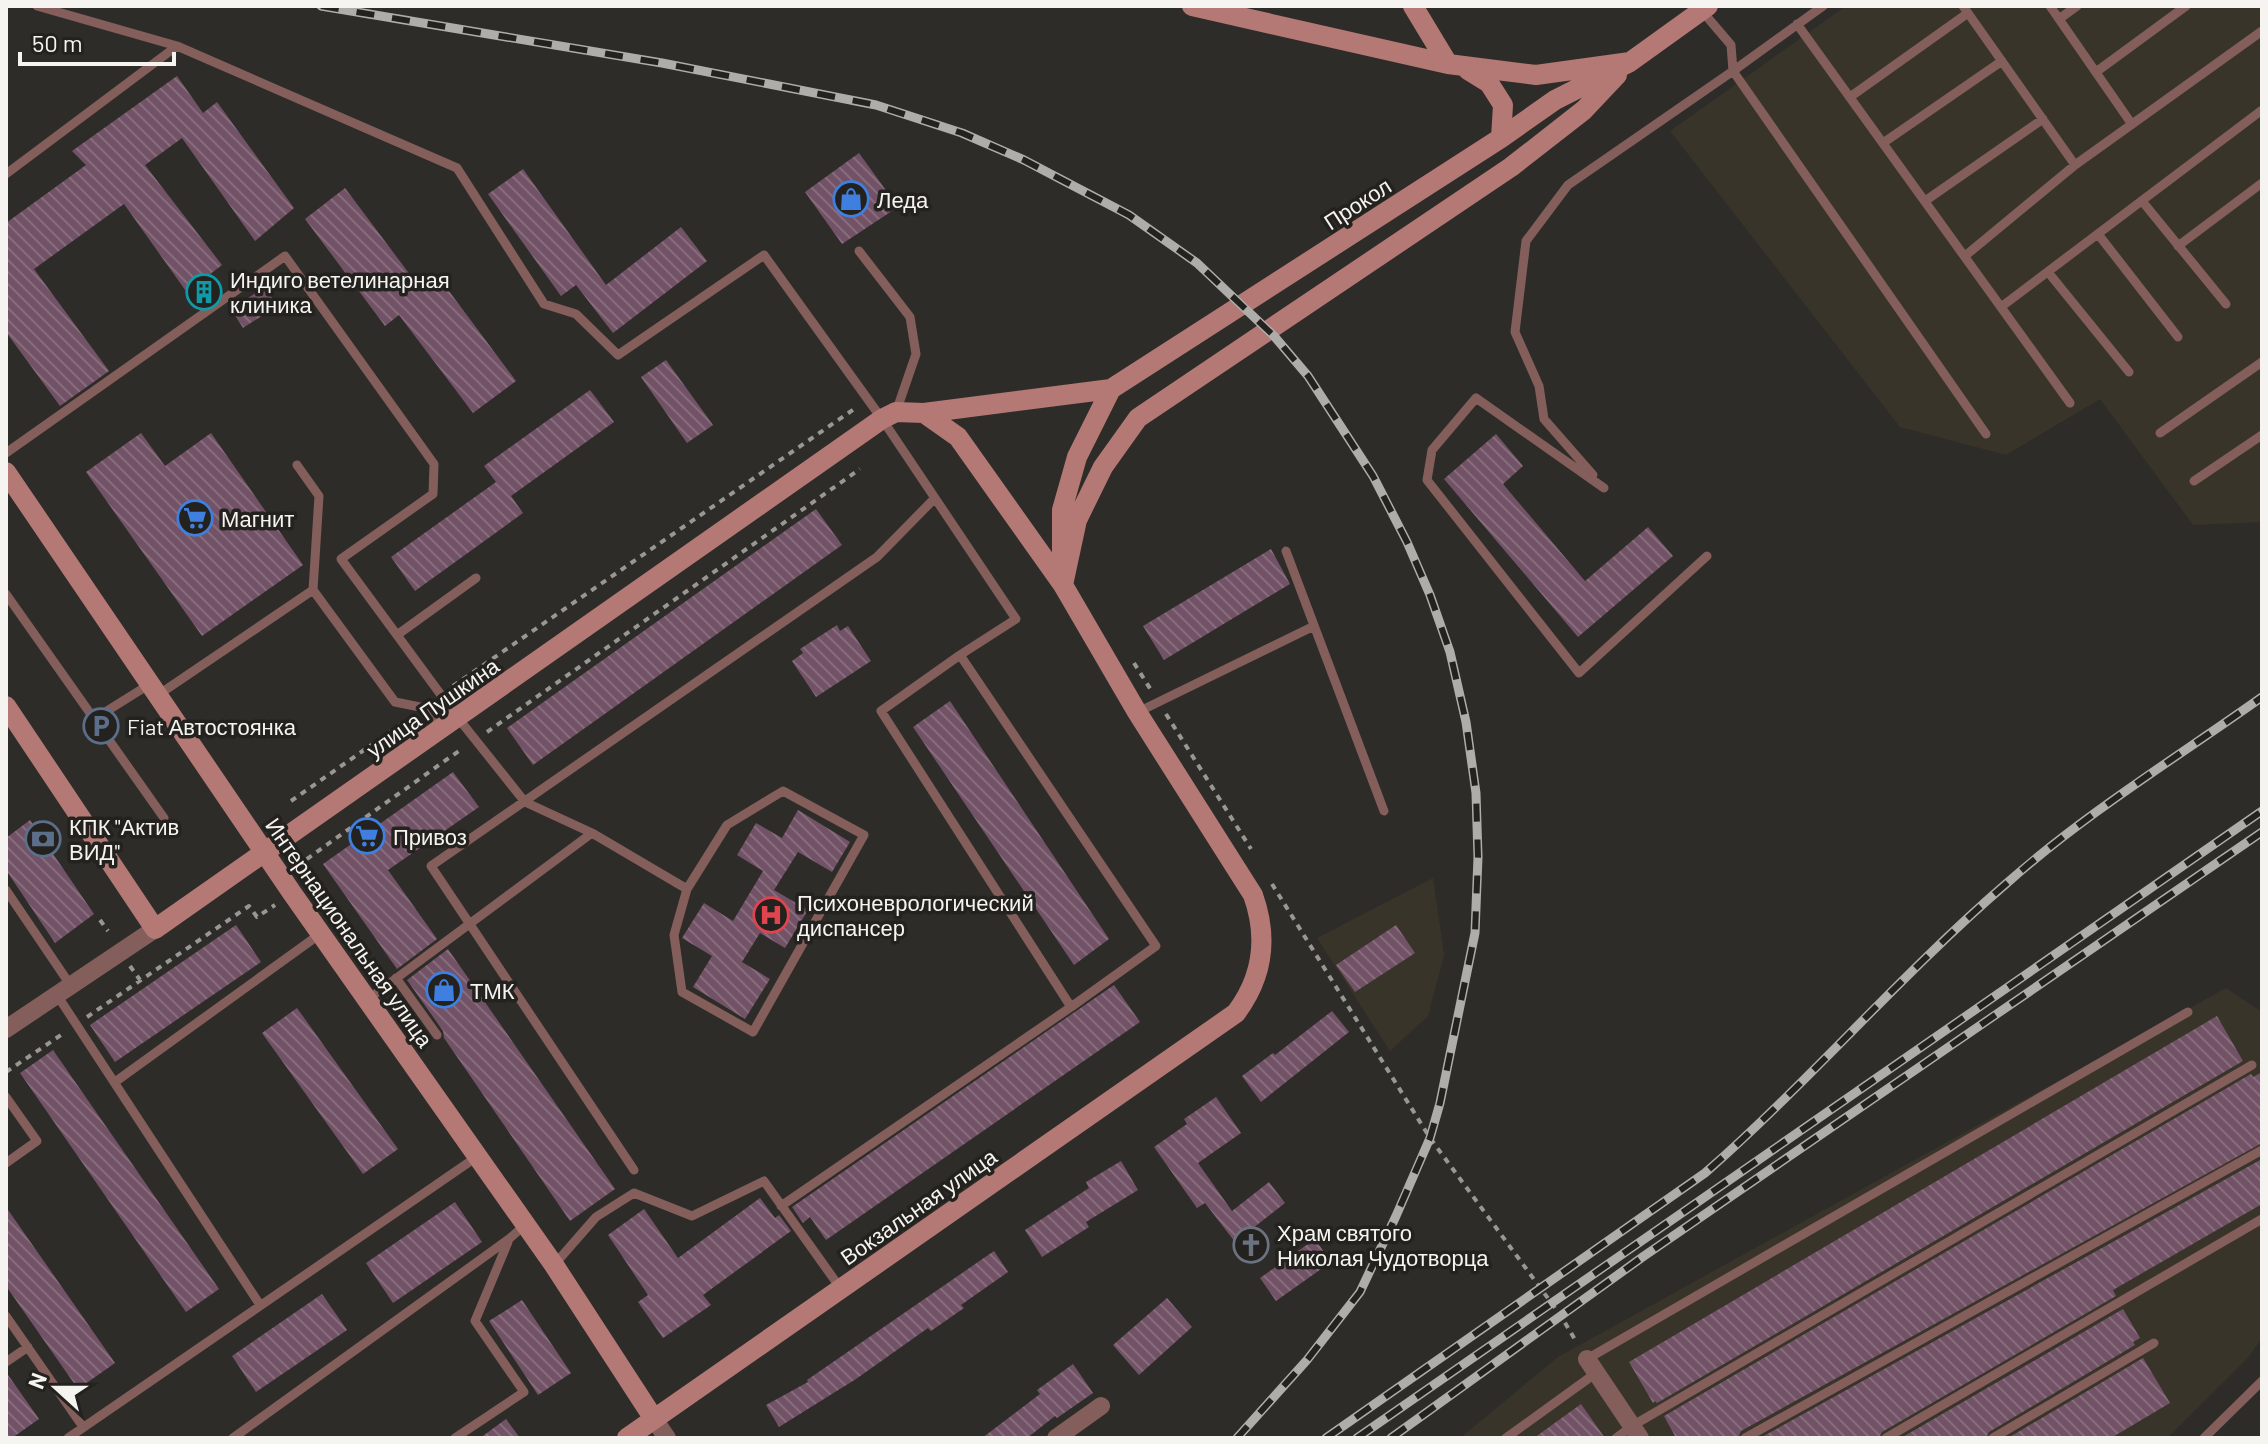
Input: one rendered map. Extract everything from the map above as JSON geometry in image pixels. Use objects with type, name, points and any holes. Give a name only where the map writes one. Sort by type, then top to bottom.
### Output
[{"type":"main road","points":[[1192,6],[1454,65],[1536,75],[1630,62]]},
{"type":"main road","points":[[1413,6],[1454,65],[1489,83],[1503,105],[1501,138]]},
{"type":"main road","points":[[1063,585],[1077,520],[1103,467],[1138,418],[1511,167],[1584,110],[1630,62],[1705,8]]},
{"type":"main road","name":"Прокол","points":[[1111,389],[1555,100],[1630,62]]},
{"type":"main road","points":[[1063,585],[1062,510],[1077,457],[1111,389]]},
{"type":"main road","points":[[889,416],[1111,389]]},
{"type":"main road","points":[[924,413],[958,437],[1063,585],[1137,712]]},
{"type":"main road","name":"улица Пушкина","points":[[155,929],[889,416]]},
{"type":"main road","name":"Интернациональная улица","points":[[6,472],[264,852],[526,1224],[654,1419]]},
{"type":"main road","points":[[6,706],[155,929]]},
{"type":"main road","name":"Вокзальная улица","points":[[627,1438],[1236,1013],[1247,998],[1262,952],[1262,929],[1253,895],[1137,712]]},
{"type":"street","name":"улица Пушкина","points":[[6,1029],[155,929]]},
{"type":"street","points":[[1591,1366],[1636,1432]]},
{"type":"street","points":[[1056,1438],[1101,1406]]},
{"type":"street","points":[[654,1419],[667,1438]]},
{"type":"lane","points":[[37,6],[177,46],[457,168],[544,304],[576,314],[618,355],[764,255],[868,399],[889,416],[935,498],[1016,619],[881,711],[1071,1007]]},
{"type":"lane","points":[[1707,556],[1579,673],[1427,480],[1432,450],[1476,398],[1604,488],[1544,419],[1539,386],[1515,332],[1526,241],[1568,185],[1823,6]]},
{"type":"lane","points":[[2050,6],[2131,123]]},
{"type":"lane","points":[[2059,19],[2077,6]]},
{"type":"lane","points":[[2096,72],[2186,6]]},
{"type":"lane","points":[[1705,8],[1731,45],[1733,71],[1986,434]]},
{"type":"lane","points":[[1850,97],[1966,10],[2075,165]]},
{"type":"lane","points":[[1797,24],[2070,403]]},
{"type":"lane","points":[[1965,256],[2075,165],[2262,31]]},
{"type":"lane","points":[[6,174],[177,46]]},
{"type":"lane","points":[[1883,143],[2002,61]]},
{"type":"lane","points":[[2001,307],[2262,110]]},
{"type":"lane","points":[[1925,201],[2043,119]]},
{"type":"lane","points":[[2178,246],[2262,183]]},
{"type":"lane","points":[[2142,201],[2226,304]]},
{"type":"lane","points":[[2098,234],[2178,337]]},
{"type":"lane","points":[[859,251],[910,317],[916,354],[889,416]]},
{"type":"lane","points":[[6,453],[285,256],[434,464],[433,494],[341,559],[458,718],[525,802],[592,833],[687,889]]},
{"type":"lane","points":[[2048,272],[2129,372]]},
{"type":"lane","points":[[2160,433],[2262,362]]},
{"type":"lane","points":[[2194,481],[2262,435]]},
{"type":"lane","points":[[297,465],[319,496],[313,590],[395,702],[425,708],[440,730]]},
{"type":"lane","points":[[634,1170],[431,866],[877,557],[935,498]]},
{"type":"lane","points":[[1286,551],[1384,811]]},
{"type":"lane","points":[[397,635],[476,578]]},
{"type":"lane","points":[[94,719],[154,690],[313,590]]},
{"type":"lane","points":[[6,594],[164,818]]},
{"type":"lane","points":[[1137,712],[1314,626]]},
{"type":"lane","points":[[781,1206],[1156,946],[960,655]]},
{"type":"lane","points":[[783,791],[864,835],[753,1032],[682,992],[674,935],[687,889],[727,825],[783,791]]},
{"type":"lane","points":[[367,1000],[592,833]]},
{"type":"lane","points":[[6,890],[10,905],[64,991],[76,1025],[260,1305]]},
{"type":"lane","points":[[115,1082],[321,933]]},
{"type":"lane","points":[[396,978],[437,1035]]},
{"type":"lane","points":[[1506,1438],[1591,1366],[2188,1012]]},
{"type":"lane","points":[[1616,1438],[1636,1432],[2252,1065]]},
{"type":"lane","points":[[6,1097],[37,1141],[6,1163]]},
{"type":"lane","points":[[1745,1438],[2262,1150]]},
{"type":"lane","points":[[68,1438],[478,1156]]},
{"type":"lane","points":[[554,1265],[596,1217],[634,1193],[692,1216],[764,1181],[841,1289]]},
{"type":"lane","points":[[1886,1438],[2262,1219]]},
{"type":"lane","points":[[233,1438],[526,1224]]},
{"type":"lane","points":[[455,1438],[524,1392],[475,1321],[509,1239]]},
{"type":"lane","points":[[6,1316],[83,1427]]},
{"type":"lane","points":[[1993,1438],[2154,1343]]},
{"type":"lane","points":[[6,1362],[28,1347]]},
{"type":"lane","points":[[2204,1438],[2262,1381]]},
{"type":"path","points":[[441,694],[868,399]]},
{"type":"path","points":[[295,867],[860,469]]},
{"type":"path","points":[[1134,663],[1251,850]]},
{"type":"path","points":[[291,801],[425,708]]},
{"type":"path","points":[[1268,877],[1430,1138],[1561,1316],[1591,1366]]},
{"type":"path","points":[[6,1072],[249,906],[257,917],[281,901]]},
{"type":"path","points":[[100,920],[108,931]]},
{"type":"path","points":[[127,961],[140,980]]},
{"type":"shaded area","points":[[1846,6],[2262,6],[2262,522],[2193,525],[2100,399],[2006,455],[1900,427],[1670,131]]},
{"type":"shaded area","points":[[1433,878],[1444,955],[1428,1016],[1390,1051],[1317,938]]},
{"type":"shaded area","points":[[2226,988],[2262,1012],[2262,1338],[2247,1359],[2167,1438],[1460,1438],[1558,1357]]},
{"type":"building","points":[[177,76],[203,113],[217,102],[294,208],[255,241],[182,138],[145,165],[222,265],[209,275],[221,292],[198,308],[124,204],[34,269],[109,371],[60,406],[6,332],[6,223],[86,165],[72,151]]},
{"type":"building","name":"Леда","points":[[859,153],[898,207],[842,244],[805,192]]},
{"type":"building","points":[[523,169],[606,285],[681,227],[707,261],[613,333],[576,285],[561,296],[488,194]]},
{"type":"building","points":[[345,188],[420,288],[437,275],[516,381],[473,413],[399,315],[385,326],[305,219]]},
{"type":"building","points":[[265,287],[277,306],[243,328],[231,309]]},
{"type":"building","points":[[666,360],[713,425],[687,443],[641,377]]},
{"type":"building","points":[[590,390],[614,422],[511,496],[523,513],[415,591],[391,557],[496,482],[484,466]]},
{"type":"building","name":"Магнит","points":[[141,433],[165,466],[211,433],[303,565],[202,636],[86,472]]},
{"type":"building","points":[[1496,434],[1523,466],[1503,484],[1585,581],[1648,527],[1673,556],[1578,637],[1444,479]]},
{"type":"building","points":[[816,509],[842,545],[533,765],[507,728]]},
{"type":"building","points":[[1271,549],[1290,584],[1164,660],[1143,626]]},
{"type":"building","points":[[837,625],[840,631],[848,626],[871,661],[816,697],[792,661],[803,653],[800,649]]},
{"type":"building","points":[[950,701],[1109,939],[1074,965],[913,727]]},
{"type":"building","points":[[453,772],[479,807],[388,870],[437,939],[397,969],[323,864]]},
{"type":"building","name":"Психоневрологический диспансер","points":[[798,810],[850,842],[832,872],[798,852],[774,890],[808,910],[785,948],[760,933],[742,962],[770,979],[745,1019],[693,987],[712,956],[682,938],[704,903],[733,921],[763,871],[737,855],[756,823],[782,838]]},
{"type":"building","points":[[30,820],[94,914],[55,943],[6,870],[6,838]]},
{"type":"building","points":[[236,925],[261,962],[115,1062],[90,1025]]},
{"type":"building","points":[[1396,925],[1415,953],[1355,992],[1336,965]]},
{"type":"building","points":[[448,949],[615,1189],[570,1221],[407,980]]},
{"type":"building","points":[[1114,985],[1140,1022],[826,1240],[810,1217],[803,1223],[792,1207]]},
{"type":"building","points":[[297,1008],[398,1149],[363,1174],[262,1033]]},
{"type":"building","points":[[1332,1011],[1349,1032],[1261,1102],[1242,1076]]},
{"type":"building","points":[[2217,1016],[2243,1061],[1653,1403],[1629,1362]]},
{"type":"building","points":[[53,1050],[219,1289],[186,1312],[20,1073]]},
{"type":"building","points":[[2262,1072],[2262,1143],[1741,1431],[1738,1438],[1676,1438],[1664,1416],[2251,1074],[2253,1077]]},
{"type":"building","points":[[1216,1097],[1241,1133],[1198,1163],[1232,1211],[1269,1182],[1285,1203],[1235,1242],[1205,1203],[1197,1208],[1154,1147],[1187,1124],[1184,1119]]},
{"type":"building","points":[[2262,1159],[2262,1204],[2113,1290],[2116,1296],[1882,1432],[1879,1438],[1760,1438]]},
{"type":"building","points":[[1121,1161],[1138,1190],[1086,1222],[1089,1227],[1042,1257],[1025,1230],[1089,1188],[1086,1182]]},
{"type":"building","points":[[760,1198],[775,1218],[779,1215],[791,1231],[703,1295],[711,1305],[663,1338],[638,1302],[648,1295],[608,1235],[644,1209],[678,1258]]},
{"type":"building","points":[[455,1202],[482,1242],[393,1303],[366,1263]]},
{"type":"building","points":[[6,1207],[115,1363],[78,1389],[6,1286]]},
{"type":"building","points":[[1315,1239],[1331,1262],[1276,1301],[1260,1278]]},
{"type":"building","points":[[994,1251],[1008,1272],[931,1331],[928,1328],[856,1379],[779,1427],[766,1405],[808,1382]]},
{"type":"building","points":[[322,1294],[347,1330],[256,1392],[232,1356]]},
{"type":"building","points":[[1167,1298],[1192,1327],[1139,1375],[1113,1345]]},
{"type":"building","points":[[522,1300],[571,1373],[538,1395],[489,1321]]},
{"type":"building","points":[[2123,1309],[2140,1338],[2133,1342],[2135,1345],[1989,1432],[1986,1438],[1901,1438]]},
{"type":"building","points":[[2143,1358],[2170,1403],[2111,1438],[2008,1438]]},
{"type":"building","points":[[1073,1364],[1093,1393],[1057,1418],[1055,1416],[1027,1438],[982,1438],[1040,1394],[1037,1390]]},
{"type":"building","points":[[6,1372],[39,1419],[12,1438],[6,1438]]},
{"type":"building","points":[[1581,1404],[1605,1438],[1534,1438]]},
{"type":"building","points":[[506,1419],[520,1438],[480,1438]]},
{"type":"railway","points":[[321,6],[662,63],[876,105],[962,133],[1024,160],[1129,215],[1197,263],[1274,336],[1308,376],[1373,476],[1430,595],[1450,652],[1466,722],[1476,793],[1478,857],[1475,933],[1440,1103],[1430,1138],[1396,1216],[1360,1292],[1307,1360],[1237,1438]]},
{"type":"railway","points":[[1326,1438],[1705,1173],[1782,1102],[1930,954],[2037,857],[2100,809],[2262,697]]},
{"type":"railway","points":[[1357,1438],[2262,811]]},
{"type":"railway","points":[[1391,1438],[1644,1256],[2262,832]]},
{"type":"place","name":"Леда","points":[[851,199]]},
{"type":"place","name":"Индиго ветелинарная клиника","points":[[204,292]]},
{"type":"place","name":"Магнит","points":[[195,518]]},
{"type":"place","name":"Fiat Автостоянка","points":[[101,726]]},
{"type":"place","name":"Привоз","points":[[367,836]]},
{"type":"place","name":"КПК ''Актив ВИД''","points":[[43,839]]},
{"type":"place","name":"Психоневрологический диспансер","points":[[771,915]]},
{"type":"place","name":"ТМК","points":[[444,990]]},
{"type":"place","name":"Храм святого Николая Чудотворца","points":[[1251,1245]]}]
